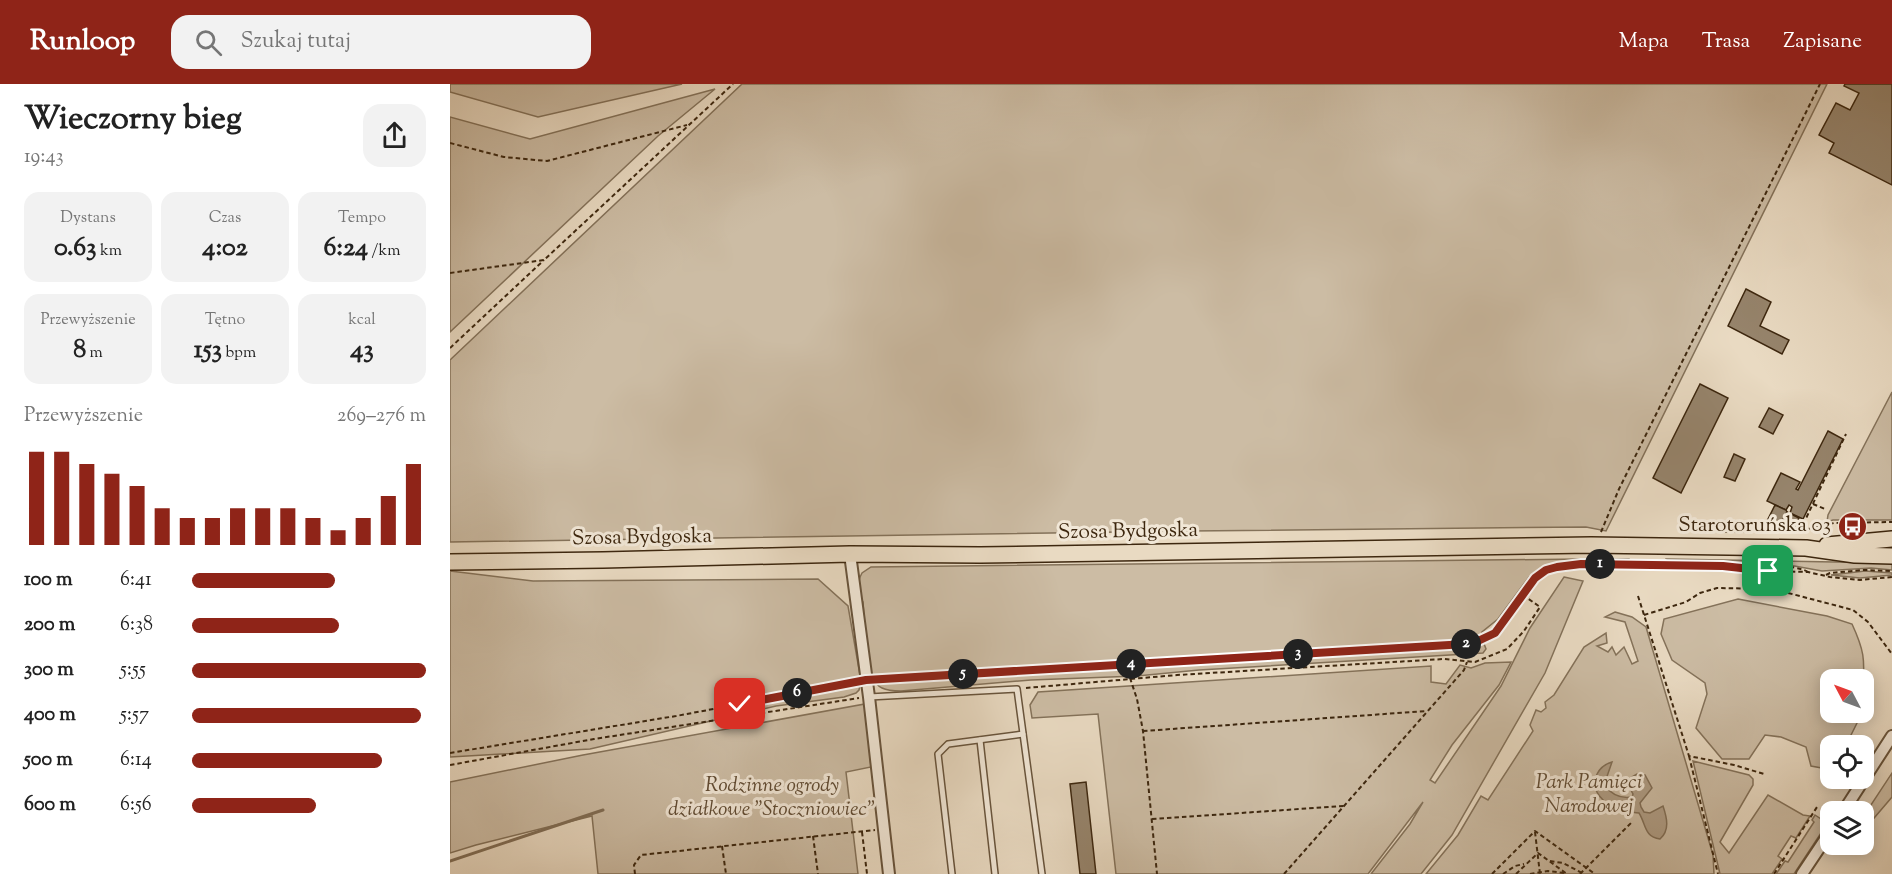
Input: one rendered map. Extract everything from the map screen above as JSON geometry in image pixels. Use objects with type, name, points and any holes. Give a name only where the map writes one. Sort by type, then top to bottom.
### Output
[{"type":"main road","name":"Szosa Bydgoska","points":[[1806,548],[1892,539]]},
{"type":"main road","name":"Szosa Bydgoska","points":[[450,562],[850,554],[969,555],[1591,545],[1806,548],[1856,555],[1892,556]]},
{"type":"street","points":[[850,554],[890,874]]},
{"type":"street","points":[[1850,801],[1892,736]]},
{"type":"street","points":[[1802,874],[1820,847]]},
{"type":"lane","points":[[869,697],[1017,689],[1042,874]]},
{"type":"lane","points":[[952,874],[938,754],[948,744],[1023,734]]},
{"type":"lane","points":[[980,740],[995,874]]},
{"type":"path","points":[[450,348],[733,84]]},
{"type":"path","points":[[1604,534],[1601,532],[1618,489],[1820,84]]},
{"type":"path","points":[[450,142],[504,157],[548,161],[690,124]]},
{"type":"path","points":[[450,273],[544,260]]},
{"type":"path","points":[[1800,531],[1846,434]]},
{"type":"path","points":[[1813,504],[1825,509]]},
{"type":"path","points":[[1740,532],[1800,531],[1834,523],[1892,522]]},
{"type":"path","points":[[450,753],[676,716],[866,680],[1466,644],[1495,633],[1530,584],[1540,574],[1557,567],[1581,564],[1728,566],[1768,571],[1808,572],[1860,580],[1892,577]]},
{"type":"path","points":[[1826,575],[1864,570],[1892,571]]},
{"type":"path","points":[[1644,615],[1686,602],[1700,593],[1717,588],[1773,589],[1853,610],[1864,618],[1892,654]]},
{"type":"path","points":[[1017,689],[1130,678],[1444,659],[1475,662],[1507,649],[1524,631],[1540,607],[1523,595]]},
{"type":"path","points":[[1638,596],[1689,756],[1718,872]]},
{"type":"path","points":[[1284,874],[1464,670],[1467,662]]},
{"type":"path","points":[[1130,678],[1143,731],[1157,874]]},
{"type":"path","points":[[450,765],[594,739],[869,697]]},
{"type":"path","points":[[1143,731],[1427,711]]},
{"type":"path","points":[[1689,756],[1764,774]]},
{"type":"path","points":[[1152,819],[1344,806]]},
{"type":"path","points":[[1774,874],[1817,807]]},
{"type":"path","points":[[1549,861],[1563,863],[1582,874],[1634,821]]},
{"type":"path","points":[[635,874],[634,865],[641,855],[884,829]]},
{"type":"path","points":[[862,831],[867,874]]},
{"type":"path","points":[[1535,831],[1594,873]]},
{"type":"path","points":[[1535,831],[1540,873]]},
{"type":"path","points":[[1492,874],[1535,831]]},
{"type":"path","points":[[813,836],[818,874]]},
{"type":"path","points":[[722,846],[726,874]]},
{"type":"path","points":[[1538,852],[1567,874]]},
{"type":"path","points":[[1516,874],[1538,852]]},
{"type":"path","points":[[1496,870],[1501,874],[1515,866],[1527,863]]},
{"type":"path","points":[[1530,874],[1548,871],[1567,874]]},
{"type":"green space","points":[[450,84],[682,84],[538,117],[450,92]]},
{"type":"green space","points":[[742,84],[1827,84],[1606,531],[1586,527],[450,542],[450,360]]},
{"type":"green space","points":[[715,89],[658,136],[450,332],[450,117],[530,139]]},
{"type":"green space","points":[[1892,392],[1892,520],[1833,520],[1827,522],[1828,515]]},
{"type":"green space","points":[[1580,559],[1578,563],[1552,565],[1529,577],[1498,619],[1482,632],[1481,636],[1486,649],[1483,653],[1199,670],[1137,676],[1031,680],[901,691],[882,688],[871,674],[866,650],[863,602],[858,588],[862,573],[871,567]]},
{"type":"green space","points":[[1629,559],[1631,562],[1586,563],[1587,560]]},
{"type":"green space","points":[[1667,559],[1892,563],[1892,570],[1871,568],[1822,571],[1789,565],[1671,562]]},
{"type":"green space","points":[[450,571],[533,581],[818,579],[848,606],[861,681],[859,690],[844,697],[776,706],[590,749],[450,757]]},
{"type":"green space","points":[[1865,571],[1892,573],[1892,575],[1860,578],[1831,575]]},
{"type":"green space","points":[[1564,577],[1583,581],[1545,673],[1452,835],[1421,874],[1371,874],[1410,824],[1423,802],[1368,874],[1116,874],[1098,714],[1032,718],[1030,705],[1038,692],[1431,666],[1431,682],[1446,684],[1460,665],[1471,668],[1485,663],[1511,662],[1499,685],[1452,745],[1430,780],[1435,783],[1501,686],[1530,628]]},
{"type":"green space","points":[[1738,599],[1827,616],[1852,624],[1863,655],[1864,669],[1820,669],[1820,723],[1857,723],[1851,735],[1820,735],[1820,768],[1811,766],[1806,747],[1781,737],[1765,735],[1749,759],[1722,759],[1696,728],[1707,694],[1705,683],[1672,660],[1661,634],[1664,619]]},
{"type":"green space","name":"Park Pamięci Narodowej","points":[[1615,612],[1632,617],[1646,627],[1713,855],[1714,874],[1426,874],[1458,835],[1481,796],[1488,800],[1533,731],[1530,725],[1536,710],[1541,712],[1546,708],[1545,702],[1554,695],[1584,647],[1606,633],[1607,643],[1597,646],[1608,652],[1612,647],[1616,655],[1624,647],[1632,664],[1638,661],[1625,622],[1605,617]]},
{"type":"green space","name":"Rodzinne ogrody działkowe \"Stoczniowiec\"","points":[[865,704],[871,767],[846,772],[858,874],[598,874],[592,816],[450,853],[450,782],[583,755]]},
{"type":"green space","points":[[1693,761],[1749,775],[1753,779],[1753,785],[1720,842],[1729,853],[1768,795],[1803,815],[1810,816],[1796,838],[1791,836],[1778,856],[1782,859],[1772,874],[1720,874]]},
{"type":"green space","points":[[1892,773],[1892,797],[1874,818],[1874,801]]},
{"type":"green space","points":[[1815,815],[1820,818],[1820,835],[1794,874],[1776,874],[1785,861],[1788,862],[1814,822],[1812,820]]},
{"type":"shaded area","points":[[1612,762],[1604,785],[1616,795],[1632,797],[1633,794],[1627,783],[1637,774],[1645,775],[1652,788],[1640,803],[1644,812],[1650,813],[1663,806],[1666,828],[1660,839],[1648,833],[1639,813],[1615,808],[1600,796],[1595,786],[1597,774],[1603,766]]},
{"type":"building","points":[[1845,84],[1892,84],[1892,185],[1829,153],[1834,143],[1819,135],[1836,103],[1850,110],[1859,93],[1844,86]]},
{"type":"building","points":[[1746,289],[1771,302],[1760,326],[1789,340],[1782,354],[1728,326]]},
{"type":"building","points":[[1700,384],[1728,398],[1681,493],[1653,478]]},
{"type":"building","points":[[1769,408],[1783,415],[1773,434],[1759,427]]},
{"type":"building","points":[[1828,431],[1843,439],[1803,519],[1790,513],[1792,507],[1789,505],[1786,510],[1767,501],[1781,473],[1800,482],[1796,489],[1798,490]]},
{"type":"building","points":[[1734,454],[1745,459],[1735,481],[1724,477]]},
{"type":"building","points":[[1775,505],[1787,512],[1780,525],[1772,524],[1771,527],[1765,525]]},
{"type":"building","points":[[1787,512],[1799,518],[1796,523],[1799,524],[1797,529],[1782,522]]},
{"type":"building","points":[[1086,782],[1096,874],[1080,874],[1070,784]]},
{"type":"waterway","points":[[450,861],[603,810]]},
{"type":"place","name":"Starotoruńska 03","points":[[1852,526]]},
{"type":"route","points":[[740,704],[866,680],[1466,644],[1495,633],[1535,578],[1546,570],[1557,567],[1581,564],[1728,566],[1768,571]]}]
